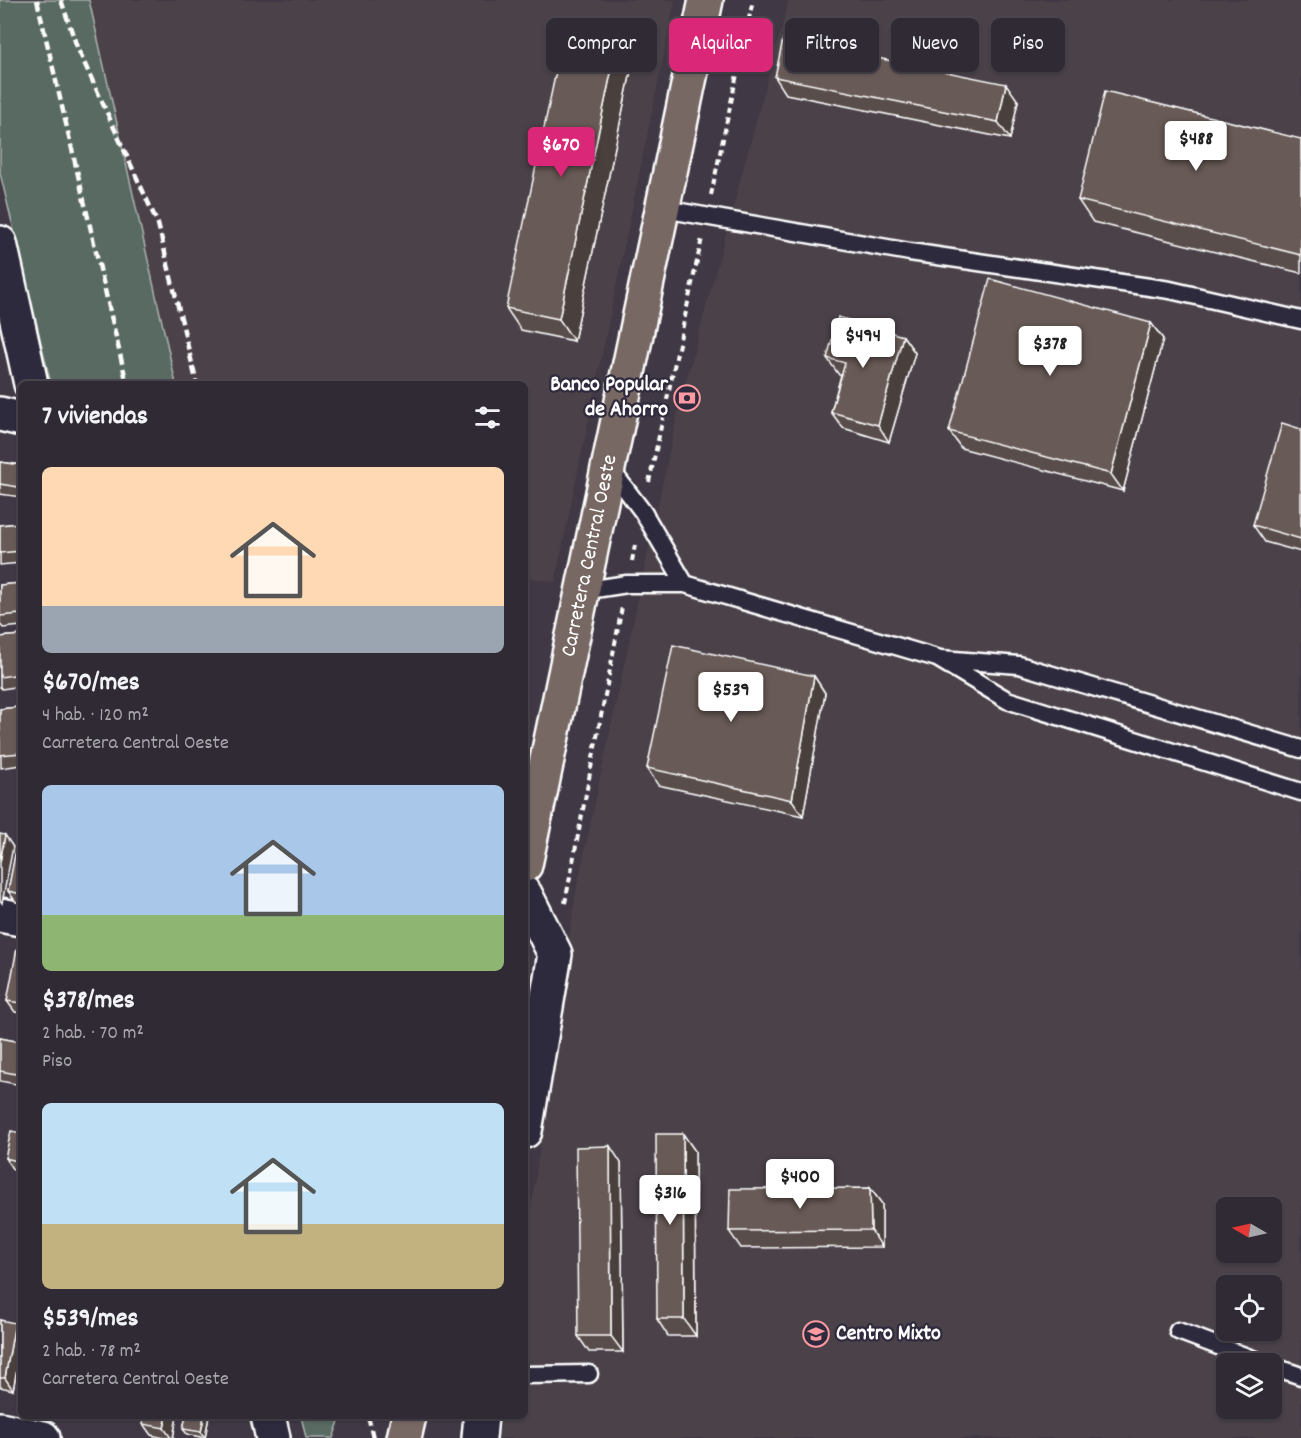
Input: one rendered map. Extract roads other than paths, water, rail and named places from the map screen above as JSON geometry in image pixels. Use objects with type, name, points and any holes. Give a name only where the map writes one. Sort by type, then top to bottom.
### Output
[{"type":"main road","name":"Carretera Central Oeste","points":[[528,851],[706,0]]},
{"type":"main road","points":[[404,1438],[408,1419]]},
{"type":"street","points":[[0,243],[30,381]]},
{"type":"street","points":[[0,414],[18,418]]},
{"type":"street","points":[[528,900],[555,954],[528,1113]]},
{"type":"street","points":[[0,915],[18,918]]},
{"type":"street","points":[[269,1419],[273,1438]]},
{"type":"street","points":[[479,1438],[481,1419]]},
{"type":"street","points":[[0,1429],[43,1438]]},
{"type":"lane","points":[[664,209],[910,252],[1170,290],[1301,320]]},
{"type":"lane","points":[[609,467],[643,512],[685,584]]},
{"type":"lane","points":[[582,591],[627,584],[685,584],[937,658],[1019,665],[1301,748]]},
{"type":"lane","points":[[937,658],[1007,700],[1301,792]]},
{"type":"lane","points":[[1178,1331],[1237,1353]]},
{"type":"lane","points":[[1282,1369],[1301,1376]]},
{"type":"lane","points":[[528,1375],[589,1374]]},
{"type":"railway","points":[[37,0],[126,381]]},
{"type":"railway","points":[[61,0],[77,47],[158,224],[196,381]]},
{"type":"railway","points":[[369,1419],[373,1438]]},
{"type":"place","name":"Banco Popular de Ahorro","points":[[687,398]]},
{"type":"place","name":"Centro Mixto","points":[[816,1334]]}]
